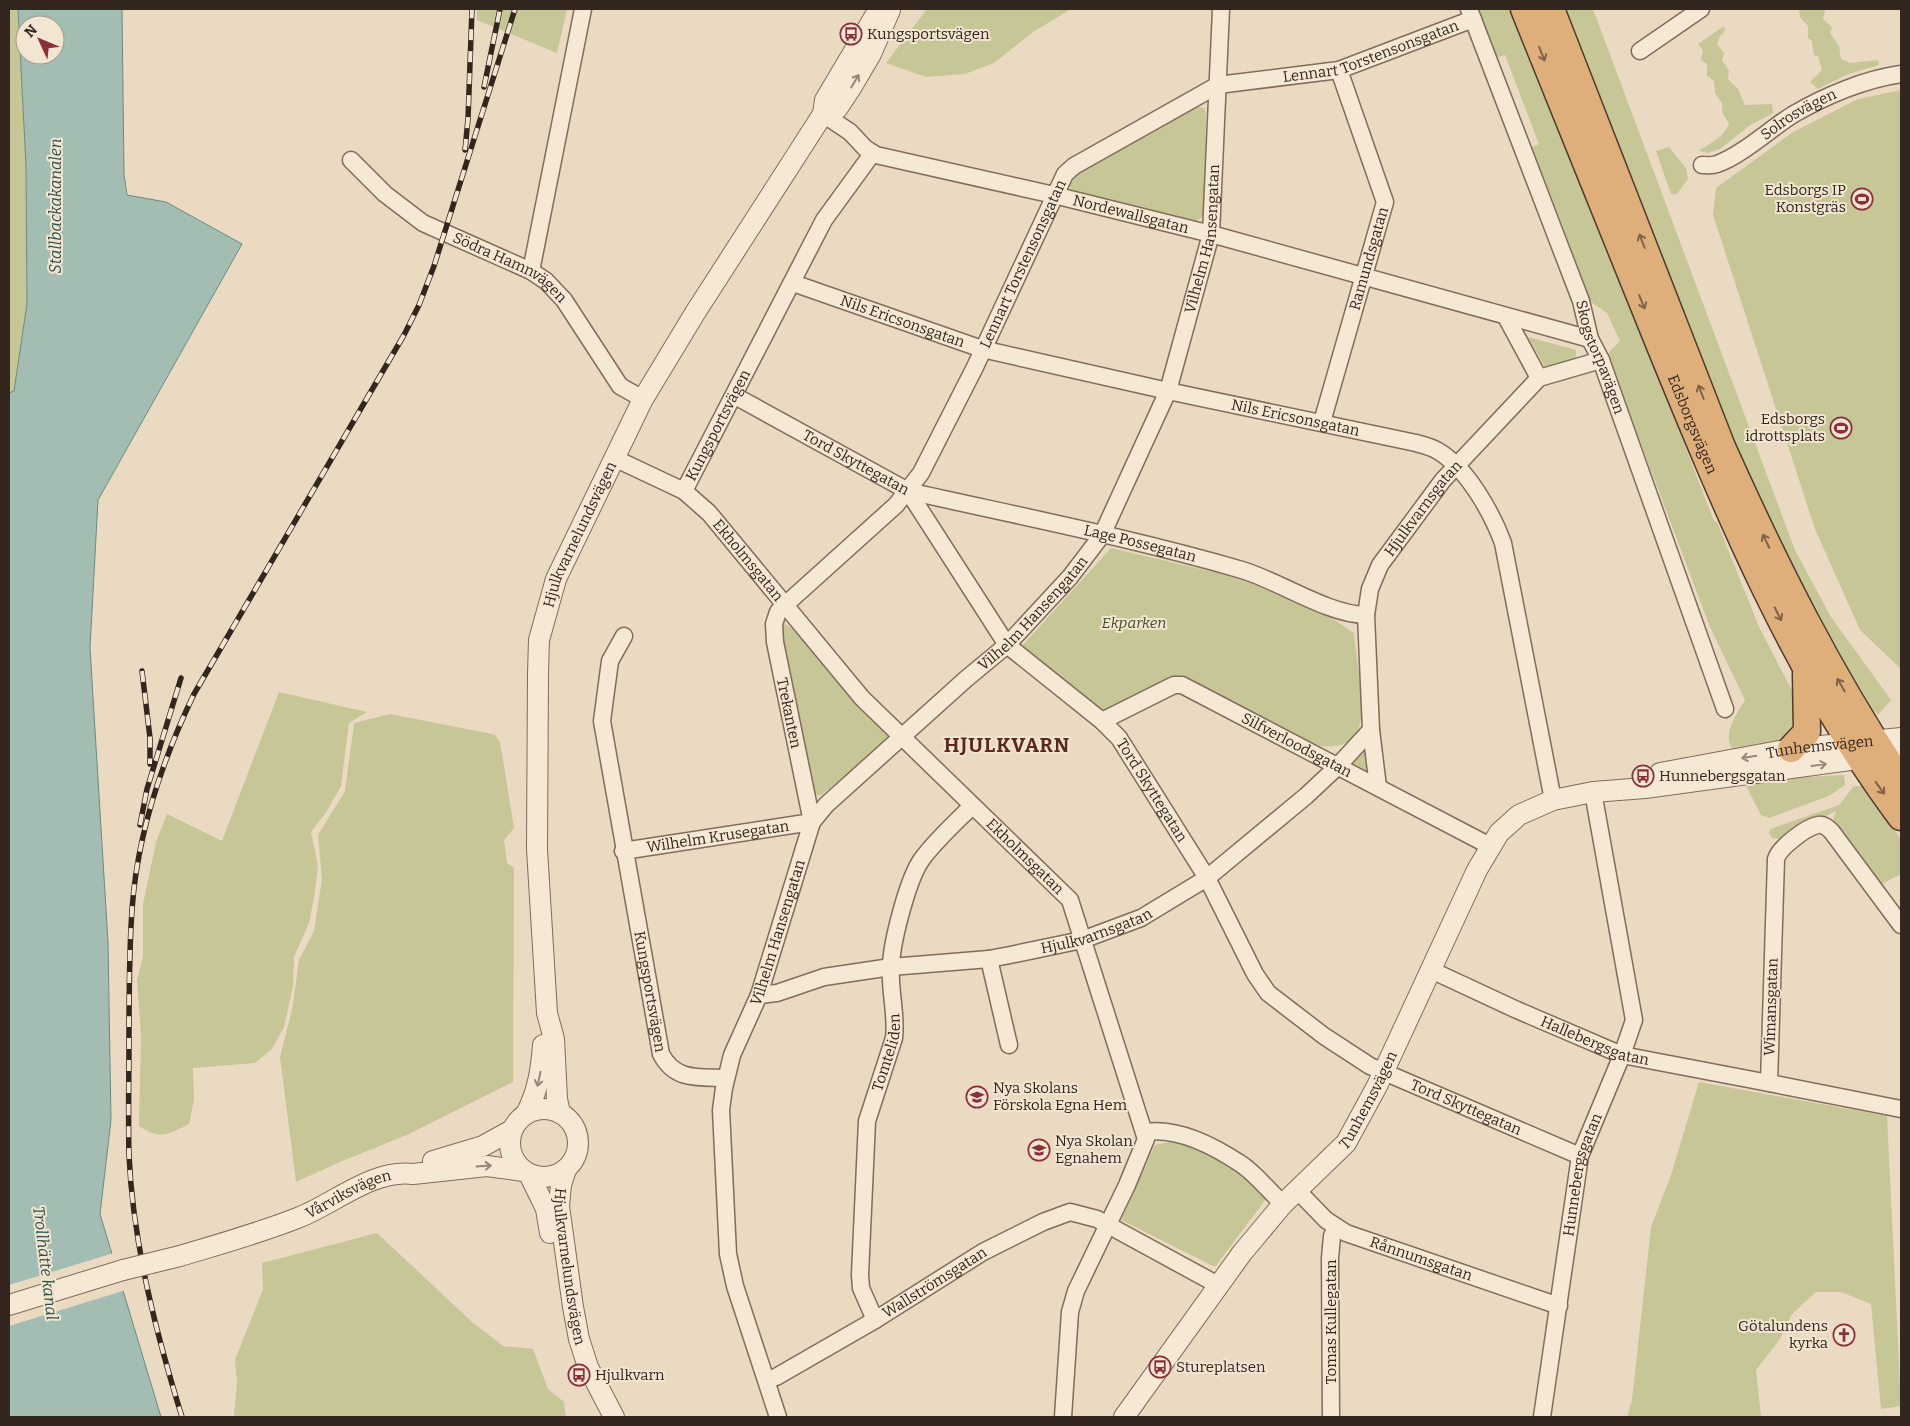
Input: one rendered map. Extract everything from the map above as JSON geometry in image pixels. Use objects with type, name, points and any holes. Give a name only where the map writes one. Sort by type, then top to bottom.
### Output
[{"type":"highway","name":"Edsborgsvägen","points":[[1524,9],[1704,455],[1756,571],[1806,668],[1879,749],[1901,817]]},
{"type":"highway","name":"Edsborgsvägen","points":[[1551,9],[1722,447],[1780,571],[1822,653],[1856,712],[1901,781]]},
{"type":"highway","points":[[1792,750],[1807,732],[1806,668]]},
{"type":"street","points":[[531,271],[583,9]]},
{"type":"street","name":"Hjulkvarnelundsvägen","points":[[526,1114],[534,1100],[541,1077],[547,1013],[537,849],[539,640],[556,579],[643,399],[695,313],[823,114],[825,100],[879,9]]},
{"type":"street","name":"Hjulkvarnelundsvägen","points":[[823,114],[837,109],[851,88],[871,54],[891,9]]},
{"type":"street","points":[[1218,85],[1221,9]]},
{"type":"street","points":[[1640,51],[1701,9]]},
{"type":"street","name":"Lennart Torstensonsgatan","points":[[785,605],[896,505],[921,473],[982,349],[1054,195],[1065,174],[1074,166],[1218,85],[1339,70],[1471,14]]},
{"type":"street","name":"Skogstorpavägen","points":[[1471,14],[1581,301],[1590,339],[1601,360],[1726,709]]},
{"type":"street","name":"Ramundsgatan","points":[[1322,422],[1386,202],[1339,70]]},
{"type":"street","name":"Solrosvägen","points":[[1702,165],[1716,165],[1795,114],[1828,98],[1864,83],[1901,74]]},
{"type":"street","name":"Vilhelm Hansengatan","points":[[726,1078],[732,1055],[758,995],[812,822],[826,805],[1007,645],[1070,577],[1102,535],[1168,391],[1212,234],[1218,85]]},
{"type":"street","points":[[823,114],[850,132],[872,154]]},
{"type":"street","name":"Nordewallsgatan","points":[[872,154],[1054,195],[1212,234],[1590,339]]},
{"type":"street","name":"Kungsportsvägen","points":[[684,491],[735,396],[824,220],[872,154]]},
{"type":"street","name":"Södra Hamnvägen","points":[[351,160],[385,194],[423,223],[531,271],[546,281],[564,300],[620,386],[643,399]]},
{"type":"street","name":"Nils Ericsonsgatan","points":[[793,283],[982,349],[1168,391],[1416,442],[1439,451],[1481,496],[1493,517],[1503,543],[1553,800]]},
{"type":"street","points":[[1506,317],[1539,378],[1601,360]]},
{"type":"street","name":"Hjulkvarnsgatan","points":[[1378,787],[1371,730],[1366,614],[1370,589],[1380,565],[1394,544],[1455,466],[1539,378]]},
{"type":"street","name":"Tord Skyttegatan","points":[[735,396],[908,491],[1007,645],[1102,721],[1119,738],[1207,878],[1255,974],[1268,992],[1324,1036],[1383,1073],[1580,1156]]},
{"type":"street","name":"Ekholmsgatan","points":[[614,458],[684,491],[709,512],[862,698],[1070,900],[1145,1132],[1144,1148],[1076,1291],[1070,1312],[1063,1417]]},
{"type":"street","name":"Lage Possegatan","points":[[908,491],[1102,535],[1243,570],[1356,615],[1366,614]]},
{"type":"street","name":"Trekanten","points":[[785,605],[778,612],[774,624],[775,642],[812,822]]},
{"type":"street","name":"Kungsportsvägen","points":[[624,636],[610,661],[602,721],[623,851],[661,1054],[668,1066],[677,1072],[690,1076],[726,1078]]},
{"type":"street","name":"Silfverloodsgatan","points":[[1102,721],[1174,685],[1182,685],[1316,753],[1337,767],[1490,846]]},
{"type":"street","points":[[1856,712],[1871,722],[1901,732]]},
{"type":"street","name":"Hjulkvarnsgatan","points":[[758,995],[777,993],[824,977],[891,967],[989,959],[1082,940],[1140,918],[1207,878],[1337,767],[1371,730]]},
{"type":"street","name":"Tunhemsvägen","points":[[1593,792],[1628,779],[1792,750],[1879,749]]},
{"type":"street","name":"Tunhemsvägen","points":[[1126,1416],[1218,1285],[1290,1197],[1346,1143],[1383,1073],[1490,846],[1499,833],[1519,815],[1553,800],[1593,792],[1645,788],[1879,749]]},
{"type":"street","name":"Hunnebergsgatan","points":[[1542,1417],[1580,1156],[1622,1055],[1634,1020],[1593,792]]},
{"type":"street","name":"Tomteliden","points":[[875,1320],[861,1288],[860,1275],[867,1121],[894,1038],[896,1024],[891,967],[894,941],[913,877],[921,861],[972,806]]},
{"type":"street","name":"Wilhelm Krusegatan","points":[[623,851],[812,822]]},
{"type":"street","name":"Wimansgatan","points":[[1769,1083],[1776,859],[1779,850],[1818,825],[1825,826],[1832,832],[1901,925]]},
{"type":"street","points":[[989,959],[1009,1045]]},
{"type":"street","name":"Hallebergsgatan","points":[[1431,970],[1516,1010],[1622,1055],[1769,1083]]},
{"type":"street","name":"Hjulkvarnelundsvägen","points":[[547,1013],[554,1039],[557,1099],[560,1113]]},
{"type":"street","points":[[726,1078],[721,1110],[728,1254],[735,1286],[778,1417]]},
{"type":"street","points":[[1769,1083],[1901,1109]]},
{"type":"street","points":[[401,1173],[414,1165],[477,1148],[512,1130],[526,1114],[546,1109],[560,1113],[572,1122],[578,1136],[575,1158],[566,1169],[546,1178],[526,1173],[515,1162],[510,1150],[512,1130]]},
{"type":"street","points":[[1145,1132],[1168,1131],[1196,1140],[1242,1164],[1290,1197]]},
{"type":"street","name":"Vårviksvägen","points":[[9,1305],[123,1270],[180,1256],[254,1234],[302,1216],[367,1184],[401,1173],[412,1174],[492,1166],[526,1173]]},
{"type":"street","name":"Hjulkvarnelundsvägen","points":[[566,1169],[561,1185],[560,1206],[574,1315],[588,1367],[614,1417]]},
{"type":"street","name":"Hjulkvarnelundsvägen","points":[[526,1173],[546,1209],[567,1343],[579,1375],[601,1417]]},
{"type":"street","name":"Rånnumsgatan","points":[[1290,1197],[1307,1203],[1336,1228],[1559,1306]]},
{"type":"street","name":"Wallströmsgatan","points":[[767,1380],[776,1377],[875,1320],[983,1252],[1061,1214],[1070,1212],[1081,1214],[1109,1225]]},
{"type":"street","points":[[1109,1225],[1218,1285]]},
{"type":"street","name":"Tomas Kullegatan","points":[[1331,1417],[1330,1258],[1332,1236],[1336,1228]]},
{"type":"green space","points":[[9,9],[18,9],[18,15],[15,15],[15,65],[21,65],[26,166],[27,304],[14,392],[9,393]]},
{"type":"green space","points":[[477,9],[567,9],[557,53],[477,20]]},
{"type":"green space","points":[[927,9],[1071,9],[1033,32],[994,63],[965,74],[926,77],[886,63]]},
{"type":"green space","points":[[1479,9],[1516,9],[1714,521],[1717,522],[1759,627],[1798,702],[1799,723],[1784,743],[1734,751],[1730,745],[1729,732],[1731,725],[1745,700],[1710,627],[1614,372],[1609,352],[1620,341],[1607,313],[1588,300],[1561,221],[1530,148],[1539,144],[1505,55],[1495,58]]},
{"type":"green space","points":[[1563,9],[1593,9],[1795,550],[1831,617],[1891,700],[1878,715],[1861,697],[1781,552],[1703,381]]},
{"type":"green space","points":[[1799,9],[1821,9],[1825,11],[1823,19],[1832,27],[1830,33],[1839,46],[1841,59],[1850,63],[1878,60],[1879,65],[1846,75],[1818,89],[1810,82],[1822,70],[1818,56],[1814,55],[1812,41],[1808,38],[1808,26],[1800,17]]},
{"type":"green space","points":[[1724,26],[1725,31],[1720,36],[1717,44],[1724,53],[1722,60],[1729,71],[1728,79],[1738,89],[1745,105],[1772,104],[1773,113],[1749,126],[1720,149],[1708,153],[1699,151],[1721,136],[1729,123],[1723,114],[1722,103],[1715,93],[1714,81],[1707,76],[1707,64],[1701,60],[1703,50],[1698,44]]},
{"type":"green space","name":"Edsborgs idrottsplats","points":[[1901,90],[1901,669],[1860,630],[1815,529],[1713,215],[1716,188],[1793,132],[1858,99]]},
{"type":"green space","points":[[1195,106],[1204,108],[1206,114],[1205,216],[1194,222],[1073,192],[1069,185],[1072,177]]},
{"type":"green space","points":[[1669,147],[1686,168],[1688,179],[1677,194],[1671,194],[1656,151]]},
{"type":"green space","points":[[1528,337],[1576,350],[1576,358],[1547,370]]},
{"type":"green space","name":"Ekparken","points":[[1111,548],[1239,578],[1327,615],[1354,633],[1361,707],[1361,718],[1357,734],[1348,742],[1338,746],[1320,746],[1176,678],[1104,711],[1021,647]]},
{"type":"green space","points":[[785,624],[797,631],[890,737],[887,742],[821,795],[814,795],[780,629]]},
{"type":"green space","points":[[279,692],[367,712],[349,723],[341,786],[327,811],[311,832],[318,866],[314,898],[309,923],[294,957],[293,986],[284,1027],[272,1049],[255,1063],[193,1068],[194,1100],[189,1124],[169,1133],[153,1133],[139,1126],[141,1035],[137,980],[143,957],[143,904],[156,842],[167,814],[222,841]]},
{"type":"green space","points":[[390,714],[495,735],[500,742],[514,828],[504,840],[507,863],[514,868],[513,1082],[409,1134],[296,1182],[280,1057],[292,1010],[299,960],[314,931],[322,879],[318,835],[345,791],[354,723]]},
{"type":"green space","points":[[1364,748],[1370,774],[1346,766]]},
{"type":"green space","points":[[1844,775],[1845,785],[1829,796],[1769,818],[1761,815],[1743,780]]},
{"type":"green space","points":[[1854,786],[1863,786],[1901,839],[1901,874],[1880,885],[1833,820],[1836,811],[1781,839],[1772,838],[1769,833],[1770,829],[1839,805]]},
{"type":"green space","points":[[1699,1082],[1887,1116],[1901,1406],[1881,1409],[1871,1304],[1841,1292],[1816,1292],[1792,1314],[1780,1339],[1756,1370],[1761,1417],[1627,1417],[1632,1400],[1651,1227],[1671,1175]]},
{"type":"green space","points":[[1183,1139],[1242,1172],[1266,1199],[1215,1267],[1121,1220],[1155,1145]]},
{"type":"green space","points":[[377,1233],[471,1321],[503,1346],[533,1349],[548,1389],[564,1402],[566,1417],[234,1417],[237,1383],[235,1360],[263,1289],[262,1263]]},
{"type":"water","points":[[18,9],[122,9],[124,174],[127,195],[166,202],[242,244],[98,500],[90,648],[108,942],[111,1120],[100,1214],[161,1417],[9,1417],[9,393],[14,391],[27,304],[26,166],[21,65],[65,65],[65,15],[18,15]]},
{"type":"pier","points":[[114,1253],[126,1290],[9,1326],[9,1285]]},
{"type":"railway","points":[[465,150],[472,9]]},
{"type":"railway","points":[[484,87],[500,9]]},
{"type":"railway","points":[[182,1417],[163,1353],[147,1288],[131,1188],[129,1155],[131,926],[135,882],[145,826],[172,745],[194,694],[404,335],[419,305],[434,266],[515,9]]},
{"type":"railway","points":[[142,671],[150,738],[150,764]]},
{"type":"railway","points":[[140,825],[147,789],[181,678]]},
{"type":"place","name":"Kungsportsvägen","points":[[851,34]]},
{"type":"place","name":"Edsborgs IP Konstgräs","points":[[1862,199]]},
{"type":"place","name":"Edsborgs idrottsplats","points":[[1841,428]]},
{"type":"place","name":"Hunnebergsgatan","points":[[1643,776]]},
{"type":"place","name":"Nya Skolans Förskola Egna Hem","points":[[977,1097]]},
{"type":"place","name":"Nya Skolan Egnahem","points":[[1039,1150]]},
{"type":"place","name":"Götalundens kyrka","points":[[1844,1335]]},
{"type":"place","name":"Stureplatsen","points":[[1160,1367]]},
{"type":"place","name":"Hjulkvarn","points":[[579,1375]]},
{"type":"district","name":"HJULKVARN","points":[[1007,745]]},
{"type":"water label","name":"Stallbackakanalen","points":[[55,206]]},
{"type":"water label","name":"Trollhätte kanal","points":[[46,1263]]}]
